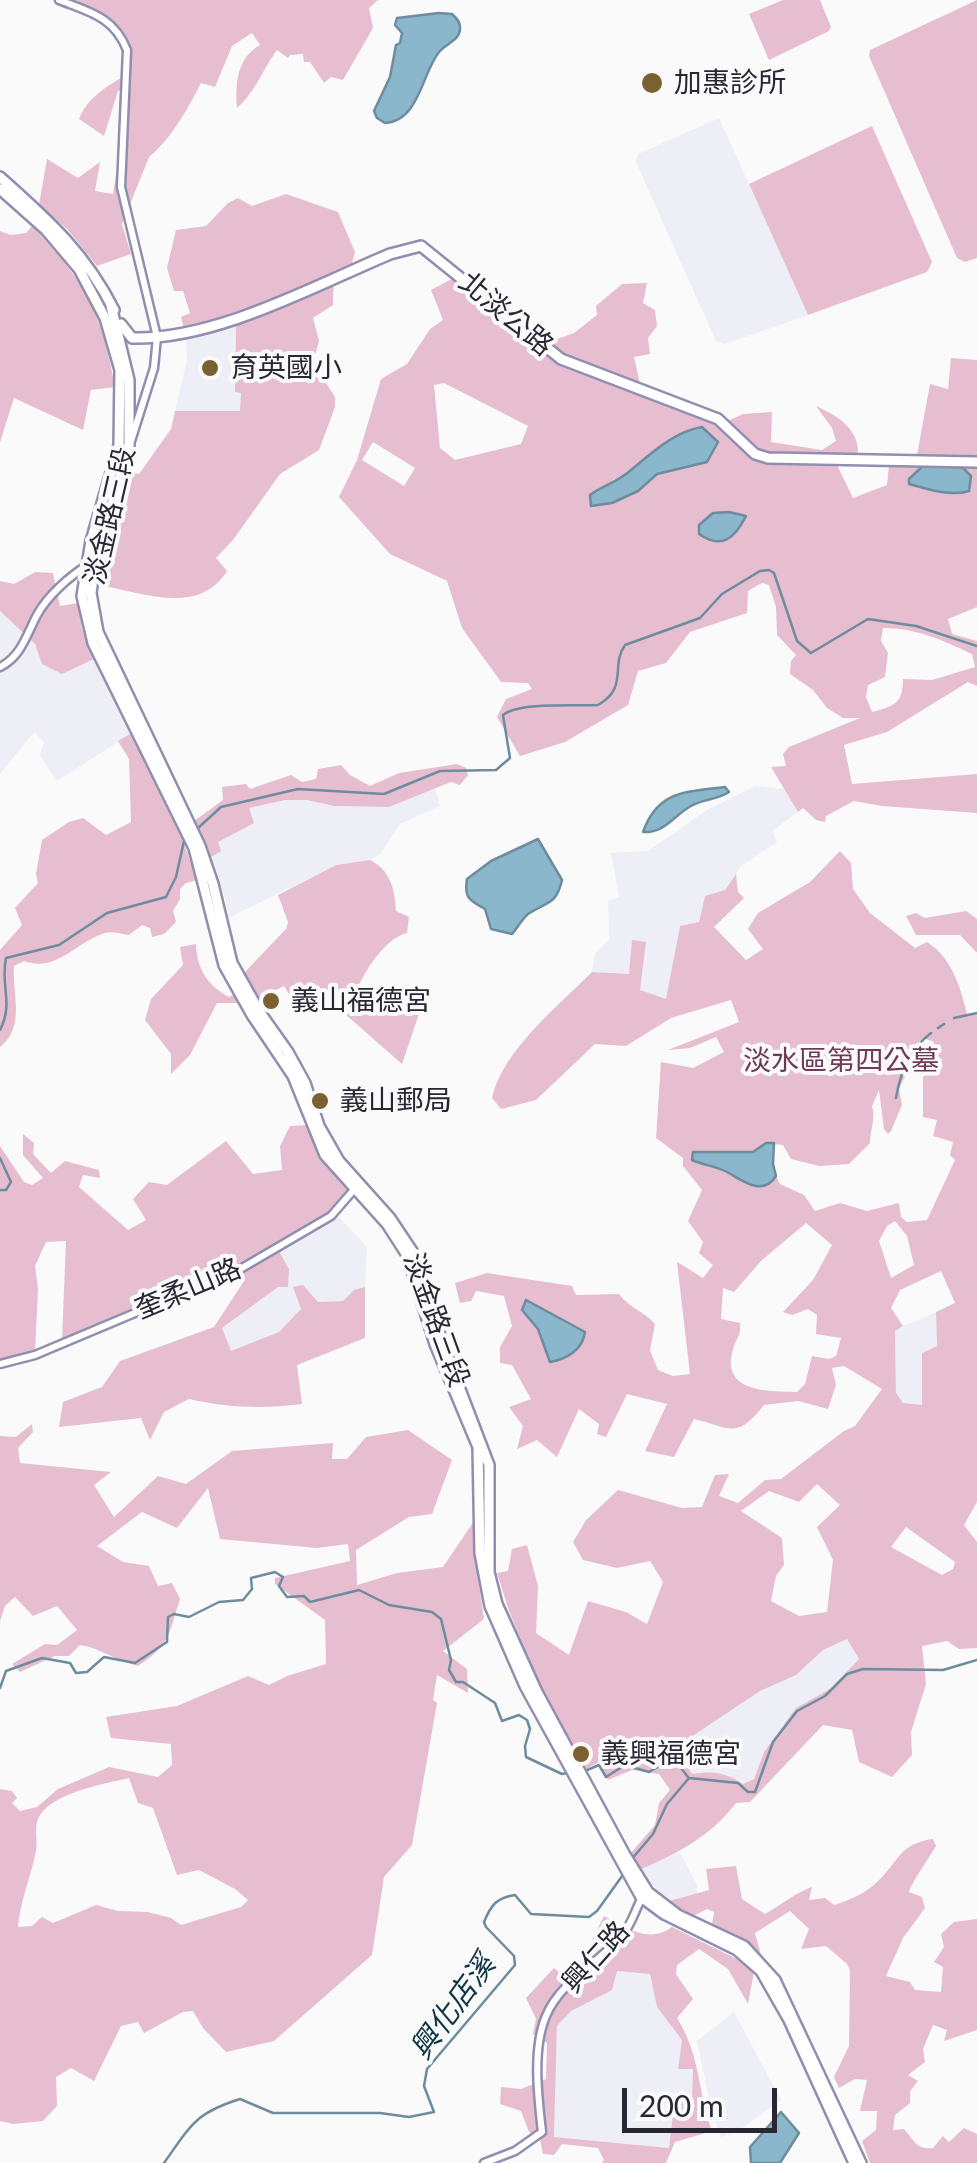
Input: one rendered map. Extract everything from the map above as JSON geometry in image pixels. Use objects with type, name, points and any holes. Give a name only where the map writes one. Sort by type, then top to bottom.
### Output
[{"type":"main road","points":[[0,177],[72,243],[87,262],[124,330],[132,338],[157,338]]},
{"type":"main road","name":"淡金路三段","points":[[0,189],[46,230],[96,295],[120,370],[124,445]]},
{"type":"main road","name":"北淡公路","points":[[157,338],[213,328],[390,254],[420,246],[560,359],[718,420],[756,454],[768,458],[977,462]]},
{"type":"main road","name":"淡金路三段","points":[[112,306],[130,380],[124,445],[90,541],[91,594],[98,632],[213,884],[232,963],[296,1067],[338,1162],[356,1187],[390,1218],[412,1251],[490,1465],[489,1572],[497,1604],[576,1773],[645,1895]]},
{"type":"main road","points":[[645,1895],[664,1914],[737,1950],[761,1971],[858,2163]]},
{"type":"street","points":[[59,0],[103,16],[118,30],[127,50],[121,187],[157,338],[154,368],[124,445]]},
{"type":"street","points":[[0,667],[9,662],[29,636],[36,616],[49,598],[91,564]]},
{"type":"street","name":"奎柔山路","points":[[0,1364],[35,1355],[242,1268],[331,1216],[356,1187]]},
{"type":"street","name":"興仁路","points":[[484,2163],[516,2151],[542,2132],[538,2101],[540,2047],[546,2015],[567,1986],[620,1938],[645,1895]]},
{"type":"shaded area","points":[[719,118],[808,315],[725,344],[716,341],[636,162],[638,154]]},
{"type":"shaded area","name":"育英國小","points":[[236,323],[235,392],[241,393],[240,412],[175,411],[187,360],[186,338]]},
{"type":"shaded area","points":[[0,611],[35,644],[42,664],[62,674],[94,659],[132,733],[57,781],[40,755],[44,742],[34,732],[0,774]]},
{"type":"shaded area","points":[[755,786],[785,789],[798,812],[772,831],[777,842],[741,866],[725,890],[705,896],[699,922],[680,926],[666,1000],[640,990],[646,943],[629,975],[592,972],[595,953],[609,940],[608,901],[619,897],[611,853],[648,851],[707,810]]},
{"type":"shaded area","points":[[435,788],[440,806],[400,824],[380,854],[370,860],[336,865],[228,918],[226,900],[210,858],[220,851],[217,842],[249,808],[285,800],[389,807]]},
{"type":"shaded area","points":[[331,1214],[337,1215],[367,1247],[365,1287],[354,1290],[344,1301],[317,1302],[303,1286],[294,1287],[301,1309],[279,1333],[230,1351],[222,1328],[278,1287],[277,1248]]},
{"type":"shaded area","points":[[936,1312],[937,1347],[922,1353],[922,1406],[903,1403],[896,1393],[895,1330]]},
{"type":"shaded area","points":[[847,1639],[860,1659],[830,1689],[796,1708],[764,1752],[754,1779],[743,1784],[728,1775],[692,1775],[675,1747],[760,1691],[796,1675],[823,1650]]},
{"type":"shaded area","points":[[680,1852],[697,1885],[697,1896],[666,1902],[647,1886],[639,1870]]},
{"type":"shaded area","points":[[616,1971],[650,1974],[657,2007],[682,2040],[693,2069],[692,2098],[675,2099],[669,2148],[554,2137],[557,2026],[571,2011],[590,2000]]},
{"type":"shaded area","points":[[734,2012],[781,2100],[738,2131],[721,2137],[697,2041]]},
{"type":"green space","points":[[56,0],[378,0],[369,8],[373,28],[343,80],[331,77],[324,83],[310,62],[304,62],[303,54],[288,58],[277,50],[237,108],[239,72],[246,57],[260,45],[252,33],[232,46],[215,87],[201,83],[178,123],[149,157],[122,224],[131,254],[97,266],[67,229],[39,205],[47,159],[78,178],[100,162],[95,191],[113,194],[121,90],[104,136],[79,119],[92,99],[126,75],[124,57],[115,32],[107,23]]},
{"type":"green space","points":[[783,0],[820,0],[831,27],[769,60],[749,14]]},
{"type":"green space","points":[[977,0],[977,258],[965,262],[957,258],[869,56],[870,50]]},
{"type":"green space","points":[[872,126],[932,262],[927,272],[808,315],[749,184]]},
{"type":"green space","points":[[286,194],[338,212],[355,252],[352,263],[334,271],[333,305],[313,318],[319,341],[313,362],[335,397],[319,450],[280,474],[216,558],[227,571],[215,585],[201,593],[169,598],[99,585],[103,547],[130,472],[139,474],[171,429],[175,411],[240,411],[241,393],[235,392],[236,323],[186,338],[181,317],[190,313],[183,291],[174,291],[167,268],[176,230],[206,226],[238,198],[252,206]]},
{"type":"green space","points":[[32,226],[66,264],[88,299],[104,338],[115,387],[91,390],[83,430],[14,398],[0,442],[0,231],[11,235],[26,233]]},
{"type":"green space","points":[[461,274],[543,344],[574,333],[597,315],[596,306],[622,284],[647,283],[643,303],[655,310],[657,326],[648,338],[650,354],[634,357],[642,393],[719,425],[743,414],[772,412],[771,442],[822,450],[836,441],[816,406],[839,419],[855,438],[858,456],[837,465],[853,498],[887,485],[890,454],[917,455],[930,384],[948,389],[951,358],[977,360],[977,607],[948,619],[952,634],[977,641],[977,686],[968,682],[887,732],[844,745],[852,784],[977,774],[977,813],[854,801],[826,816],[825,822],[816,820],[803,808],[798,812],[771,767],[786,766],[783,754],[789,747],[860,718],[843,718],[827,708],[813,690],[790,674],[796,655],[777,635],[776,607],[769,585],[762,583],[748,591],[747,613],[690,632],[666,663],[638,671],[628,705],[565,742],[520,756],[497,717],[506,699],[532,689],[528,683],[501,682],[462,628],[447,581],[390,554],[339,497],[357,460],[381,379],[407,364],[430,329],[443,320],[431,290]],"holes":[[[444,383],[528,426],[521,444],[455,460],[440,448],[434,385]],[[686,430],[706,462],[657,474],[638,492],[612,480],[622,478]],[[373,442],[415,468],[404,486],[362,460]],[[883,628],[918,633],[972,654],[975,667],[932,680],[903,679],[896,702],[872,712],[866,697],[868,685],[885,677],[888,653],[881,641]]]},
{"type":"green space","points":[[35,572],[53,573],[60,606],[78,603],[82,629],[94,659],[62,674],[42,664],[35,644],[0,611],[0,581],[14,584]]},
{"type":"green space","points":[[132,733],[181,835],[197,880],[180,889],[180,899],[173,911],[176,922],[164,934],[152,937],[150,928],[142,925],[129,935],[114,932],[95,937],[56,960],[35,964],[24,961],[14,966],[15,1020],[8,1039],[0,1047],[0,950],[22,925],[15,908],[38,883],[42,840],[69,822],[83,818],[106,835],[131,822],[129,759],[118,741]]},
{"type":"green space","points":[[457,764],[466,768],[468,775],[460,785],[451,782],[389,807],[285,800],[249,808],[254,823],[218,842],[221,851],[210,858],[194,821],[223,800],[222,787],[246,784],[250,789],[291,775],[302,782],[316,779],[318,769],[341,765],[370,786],[399,773]]},
{"type":"green space","name":"淡水區第四公墓","points":[[840,851],[851,863],[853,889],[870,913],[915,948],[927,942],[936,949],[954,973],[967,1014],[977,1013],[977,1502],[964,1525],[977,1542],[977,1648],[959,1649],[947,1641],[922,1646],[926,1684],[911,1732],[912,1755],[892,1777],[859,1762],[852,1730],[823,1725],[750,1802],[736,1803],[692,1843],[639,1870],[630,1854],[655,1825],[659,1803],[670,1790],[659,1774],[632,1770],[608,1780],[599,1762],[583,1771],[544,1695],[497,1573],[508,1571],[512,1549],[527,1545],[538,1586],[536,1633],[569,1655],[588,1601],[626,1612],[647,1624],[663,1582],[650,1561],[617,1568],[583,1560],[573,1542],[586,1520],[618,1490],[682,1508],[702,1507],[715,1475],[729,1474],[719,1496],[738,1503],[765,1480],[781,1479],[855,1426],[882,1389],[844,1366],[832,1368],[836,1385],[828,1409],[798,1401],[764,1405],[747,1423],[733,1429],[694,1419],[674,1457],[645,1451],[667,1404],[627,1394],[606,1437],[597,1434],[599,1424],[579,1409],[557,1457],[537,1440],[517,1449],[523,1426],[509,1407],[531,1399],[512,1365],[500,1363],[500,1347],[512,1326],[504,1296],[476,1291],[471,1301],[460,1303],[455,1283],[487,1273],[572,1286],[576,1295],[619,1294],[655,1324],[650,1350],[658,1370],[673,1376],[690,1374],[677,1262],[703,1278],[713,1265],[699,1253],[703,1242],[688,1221],[702,1190],[683,1166],[683,1158],[656,1138],[661,1062],[693,1068],[724,1052],[716,1037],[690,1048],[668,1050],[739,1022],[731,1000],[671,1018],[626,1046],[595,1044],[536,1100],[501,1109],[492,1098],[519,1046],[592,972],[629,974],[632,940],[646,942],[640,990],[666,999],[680,926],[699,922],[705,896],[725,890],[736,874],[738,892],[744,898],[714,927],[746,960],[763,949],[748,929],[758,913],[810,882]],"holes":[[[923,1038],[934,1042],[934,1063],[923,1077],[923,1117],[937,1120],[933,1136],[953,1142],[950,1155],[955,1160],[927,1220],[907,1222],[901,1217],[899,1203],[867,1211],[840,1203],[815,1211],[804,1195],[780,1184],[776,1176],[772,1182],[743,1181],[730,1175],[710,1153],[747,1153],[777,1144],[783,1145],[791,1159],[819,1166],[849,1164],[870,1143],[872,1106],[879,1090],[884,1129],[888,1134],[891,1131],[902,1105],[899,1088],[912,1063],[914,1046]],[[895,1221],[907,1236],[914,1265],[891,1278],[879,1241],[887,1226]],[[806,1223],[832,1245],[813,1280],[783,1312],[792,1315],[808,1309],[817,1315],[816,1334],[841,1338],[836,1356],[812,1356],[805,1384],[797,1392],[760,1389],[739,1381],[731,1361],[740,1323],[721,1319],[723,1288],[734,1292],[761,1261]],[[941,1271],[955,1303],[936,1312],[937,1346],[922,1353],[922,1405],[903,1403],[896,1393],[895,1331],[903,1326],[891,1308],[900,1290]],[[817,1484],[840,1505],[817,1527],[833,1560],[827,1612],[799,1616],[771,1601],[776,1576],[784,1565],[782,1538],[741,1511],[769,1491],[799,1502]],[[906,1527],[955,1562],[953,1569],[942,1575],[891,1547]],[[847,1639],[859,1659],[830,1689],[796,1708],[764,1752],[754,1779],[743,1784],[718,1773],[692,1774],[676,1747],[760,1691],[796,1675],[823,1650]]]},
{"type":"green space","points":[[370,860],[390,881],[396,911],[409,917],[407,933],[375,958],[355,995],[420,1011],[402,1064],[345,1014],[322,1005],[297,1007],[284,986],[257,999],[243,974],[286,929],[288,922],[278,895],[336,865]]},
{"type":"green space","points":[[966,911],[977,919],[977,953],[960,935],[916,935],[906,916],[916,913],[925,918]]},
{"type":"green space","points":[[196,944],[198,961],[209,982],[229,997],[235,994],[240,1003],[217,1003],[190,1055],[171,1074],[171,1054],[145,1020],[151,999],[183,965],[180,947]]},
{"type":"green space","points":[[308,1125],[319,1150],[349,1190],[331,1214],[277,1248],[289,1269],[288,1287],[278,1287],[222,1328],[231,1351],[279,1332],[301,1309],[293,1287],[303,1285],[318,1302],[343,1301],[354,1290],[365,1287],[365,1338],[297,1365],[302,1404],[246,1407],[189,1399],[164,1412],[150,1440],[141,1418],[59,1427],[63,1402],[102,1387],[120,1361],[214,1327],[244,1281],[238,1269],[202,1286],[135,1307],[62,1340],[66,1241],[46,1242],[35,1266],[35,1352],[0,1364],[0,1146],[24,1182],[32,1185],[43,1178],[23,1155],[23,1134],[34,1143],[33,1154],[51,1173],[65,1161],[99,1170],[100,1178],[83,1175],[79,1187],[128,1230],[146,1220],[133,1199],[149,1182],[167,1185],[226,1141],[253,1174],[282,1170],[280,1146],[290,1126]]},
{"type":"green space","points":[[32,1424],[33,1432],[18,1448],[20,1463],[111,1472],[94,1485],[114,1517],[158,1476],[186,1484],[232,1451],[333,1443],[332,1459],[347,1459],[366,1437],[408,1430],[452,1460],[432,1514],[409,1517],[356,1550],[357,1585],[397,1573],[443,1567],[476,1518],[477,1571],[484,1619],[443,1651],[467,1669],[468,1693],[437,1675],[433,1700],[437,1703],[412,1845],[384,1877],[372,1955],[274,2041],[226,2052],[193,2011],[183,2012],[144,2033],[138,2022],[121,2026],[94,2081],[71,2068],[56,2077],[57,2106],[43,2121],[13,2124],[0,2121],[0,1789],[12,1791],[17,1798],[12,1803],[20,1811],[37,1807],[58,1789],[109,1767],[158,1777],[172,1765],[171,1744],[111,1738],[106,1717],[177,1706],[248,1676],[269,1685],[326,1664],[325,1620],[275,1584],[275,1578],[350,1561],[348,1544],[317,1548],[220,1539],[208,1488],[177,1528],[142,1512],[97,1546],[123,1562],[149,1566],[158,1586],[172,1583],[180,1599],[167,1638],[157,1651],[138,1666],[80,1645],[69,1656],[55,1656],[20,1672],[12,1664],[45,1644],[57,1645],[77,1630],[57,1606],[33,1616],[15,1597],[5,1606],[0,1621],[0,1436],[16,1437]],"holes":[[[129,1778],[138,1803],[153,1808],[177,1875],[199,1870],[248,1900],[241,1907],[181,1925],[148,1912],[118,1911],[96,1905],[53,1923],[42,1917],[32,1926],[18,1927],[36,1851],[37,1823],[44,1810],[78,1791]]]},
{"type":"green space","points":[[933,1839],[936,1846],[909,1892],[922,1897],[925,1908],[903,1938],[886,1976],[910,1982],[915,1990],[941,1992],[943,1967],[934,1962],[944,1947],[941,1934],[954,1922],[977,1919],[977,2030],[944,2041],[947,2030],[933,2025],[923,2049],[925,2062],[908,2075],[918,2081],[910,2091],[910,2103],[895,2115],[893,2130],[904,2129],[916,2143],[933,2148],[943,2136],[949,2142],[964,2128],[977,2134],[977,2163],[870,2163],[862,2141],[876,2130],[877,2111],[860,2111],[867,2080],[855,2079],[839,2088],[834,2077],[849,2046],[847,1964],[826,1946],[801,1949],[809,1929],[790,1911],[755,1933],[761,1955],[731,1933],[712,1925],[714,1912],[707,1909],[693,1916],[666,1902],[709,1890],[706,1869],[736,1866],[742,1899],[765,1914],[812,1887],[809,1900],[825,1898],[834,1905],[873,1886],[909,1847]]},
{"type":"green space","points":[[604,1916],[646,1934],[672,1927],[747,1964],[754,1972],[748,2004],[728,1969],[699,1949],[677,1965],[676,1974],[693,1999],[677,2018],[695,2060],[712,2131],[675,2142],[666,2163],[602,2163],[598,2148],[562,2144],[554,2155],[543,2154],[540,2139],[529,2132],[521,2111],[500,2104],[501,2087],[521,2089],[546,2079],[547,2043],[533,2034],[536,2019],[526,1998],[554,1968],[578,1987],[614,1953],[592,1940]],"holes":[[[617,1971],[650,1974],[657,2007],[682,2040],[678,2069],[693,2069],[692,2098],[675,2098],[669,2148],[554,2137],[557,2026],[571,2011],[612,1990]]]},
{"type":"water","points":[[452,14],[460,31],[434,60],[406,114],[385,123],[374,111],[390,77],[396,45],[400,43],[402,33],[395,25],[397,18]]},
{"type":"water","points":[[702,427],[718,442],[707,462],[657,474],[638,491],[612,503],[591,506],[590,495],[622,477],[671,439]]},
{"type":"water","points":[[925,464],[963,468],[971,476],[969,491],[947,493],[909,484],[909,479]]},
{"type":"water","points":[[713,513],[746,516],[732,536],[714,541],[699,534],[699,525]]},
{"type":"water","points":[[725,787],[729,792],[691,806],[657,830],[643,832],[649,818],[665,801],[686,792]]},
{"type":"water","points":[[538,839],[562,880],[557,894],[528,914],[512,934],[491,929],[485,909],[467,894],[467,879],[491,861]]},
{"type":"water","points":[[766,1143],[774,1143],[776,1176],[764,1186],[751,1185],[721,1169],[692,1160],[693,1152],[753,1152]]},
{"type":"water","points":[[526,1300],[585,1332],[577,1349],[550,1362],[538,1329],[522,1310]]},
{"type":"water","points":[[781,2112],[799,2133],[780,2163],[751,2163],[750,2147]]},
{"type":"waterway","points":[[197,829],[221,807],[298,789],[384,794],[440,771],[496,770],[510,758],[503,715],[534,706],[598,705],[613,691],[625,645],[700,618],[722,594],[760,571],[774,573],[797,641],[811,653],[868,619],[916,626],[977,646]]},
{"type":"waterway","points":[[0,1030],[6,1011],[6,958],[59,945],[107,913],[166,897],[176,877],[184,841]]},
{"type":"waterway","points":[[954,1018],[977,1013]]},
{"type":"waterway","points":[[938,1028],[944,1024]]},
{"type":"waterway","points":[[896,1098],[907,1061],[931,1033]]},
{"type":"waterway","points":[[0,1158],[11,1182],[6,1190],[0,1190]]},
{"type":"waterway","points":[[0,1688],[6,1671],[42,1658],[70,1663],[76,1673],[87,1672],[104,1657],[135,1663],[167,1642],[168,1617],[189,1617],[219,1602],[243,1600],[252,1589],[251,1578],[275,1572],[283,1577],[279,1586],[287,1597],[304,1596],[310,1602],[359,1590],[389,1605],[432,1612],[441,1619],[451,1660],[449,1670],[456,1682],[463,1682],[495,1703],[502,1721],[519,1715],[527,1720],[530,1729],[526,1757],[567,1773]]},
{"type":"waterway","name":"興化店溪","points":[[631,1860],[689,1778],[738,1783],[748,1792],[755,1792],[773,1742],[797,1711],[825,1696],[847,1674],[863,1669],[943,1670],[977,1660]]},
{"type":"waterway","points":[[585,1771],[599,1765],[606,1777],[625,1765],[649,1772],[673,1758],[688,1777]]},
{"type":"waterway","name":"興化店溪","points":[[164,2163],[203,2115],[240,2099],[273,2113],[380,2113],[409,2117],[434,2112],[424,2086],[427,2069],[515,1965],[514,1956],[484,1922],[492,1907],[515,1895],[531,1914],[589,1917],[625,1872]]},
{"type":"place","name":"加惠診所","points":[[652,83]]},
{"type":"place","name":"育英國小","points":[[210,368]]},
{"type":"place","name":"義山福德宮","points":[[271,1001]]},
{"type":"place","name":"義山郵局","points":[[320,1101]]},
{"type":"place","name":"義興福德宮","points":[[581,1754]]}]
